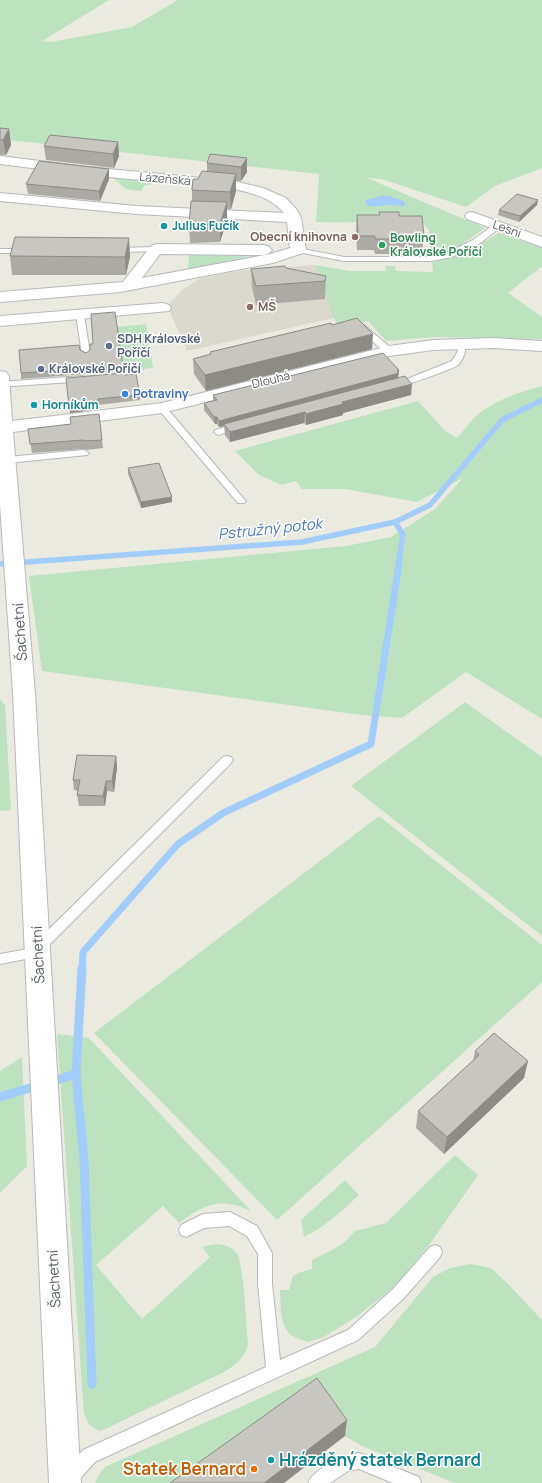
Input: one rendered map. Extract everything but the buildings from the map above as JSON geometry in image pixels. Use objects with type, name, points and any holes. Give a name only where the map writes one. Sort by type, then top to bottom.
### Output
[{"type":"street","name":"Lázeňská","points":[[0,160],[88,171],[234,185],[263,193],[276,199],[291,213],[294,218]]},
{"type":"street","points":[[0,197],[136,210],[294,218],[298,250]]},
{"type":"street","name":"Lesní","points":[[472,216],[541,241]]},
{"type":"street","points":[[129,285],[156,249],[298,250]]},
{"type":"street","points":[[0,293],[0,298],[129,285],[273,258],[298,250]]},
{"type":"street","points":[[0,321],[163,308]]},
{"type":"street","name":"Dlouhá","points":[[1,428],[162,408],[389,351],[433,345],[461,344],[494,343],[542,346]]},
{"type":"street","points":[[0,381],[1,428]]},
{"type":"street","name":"Šachetní","points":[[1,428],[16,566],[65,1483]]},
{"type":"lane","points":[[298,250],[344,259],[431,259],[449,255],[476,242],[498,226]]},
{"type":"lane","points":[[108,250],[156,249]]},
{"type":"lane","points":[[0,251],[31,251]]},
{"type":"lane","points":[[80,315],[86,354]]},
{"type":"lane","points":[[355,327],[360,326],[364,328],[389,351]]},
{"type":"lane","points":[[387,387],[410,381],[455,363],[462,352],[461,344]]},
{"type":"lane","points":[[0,381],[91,378]]},
{"type":"lane","points":[[162,408],[241,501]]},
{"type":"lane","points":[[218,432],[249,423]]},
{"type":"lane","points":[[5,463],[84,453]]},
{"type":"lane","points":[[0,959],[37,951],[227,760]]},
{"type":"lane","points":[[186,1230],[203,1221],[230,1219],[252,1231],[265,1253],[265,1284],[274,1371]]},
{"type":"lane","points":[[65,1483],[89,1456],[353,1335],[398,1294],[435,1252]]},
{"type":"lane","points":[[316,1483],[345,1464],[359,1461],[413,1483]]},
{"type":"shaded area","name":"MŠ","points":[[315,265],[334,318],[187,351],[169,310],[169,304],[182,290],[199,279],[227,273]]},
{"type":"green space","points":[[0,0],[109,0],[42,41],[51,42],[132,27],[178,0],[542,0],[542,168],[495,186],[466,207],[382,179],[367,178],[485,228],[454,250],[430,255],[429,230],[423,223],[316,222],[319,174],[0,139]]},
{"type":"green space","points":[[108,174],[154,180],[152,184],[144,186],[141,191],[126,189]]},
{"type":"green space","points":[[499,233],[542,248],[542,266],[508,293],[542,317],[542,339],[434,337],[386,341],[368,321],[339,327],[334,318],[315,265],[350,271],[386,271],[385,266],[395,266],[396,271],[433,272],[432,263],[466,252]]},
{"type":"green space","points":[[189,254],[251,254],[249,256],[188,269]]},
{"type":"green space","points":[[146,324],[153,368],[124,371],[117,327]]},
{"type":"green space","points":[[542,386],[542,719],[466,672],[402,718],[361,715],[42,671],[29,576],[346,546],[391,537],[435,509],[463,478],[417,502],[345,489],[302,489],[296,481],[282,485],[259,475],[235,451],[418,401],[445,431],[457,438],[475,417],[490,406],[515,394]]},
{"type":"green space","points":[[0,699],[5,705],[11,810],[0,811]]},
{"type":"green space","points":[[465,702],[542,757],[542,936],[351,786]]},
{"type":"green space","points":[[379,816],[542,945],[542,982],[277,1220],[94,1033]]},
{"type":"green space","points":[[57,1034],[89,1038],[252,1212],[232,1204],[214,1204],[197,1211],[179,1223],[163,1206],[96,1265],[142,1319],[210,1257],[202,1247],[215,1244],[228,1246],[236,1252],[239,1258],[248,1344],[242,1357],[237,1363],[226,1371],[101,1431],[90,1425],[84,1414]]},
{"type":"green space","points":[[22,1057],[27,1166],[0,1193],[0,1071]]},
{"type":"green space","points":[[455,1155],[478,1175],[432,1241],[397,1285],[356,1317],[324,1337],[308,1342],[291,1335],[284,1326],[280,1290],[289,1290],[293,1276],[312,1269],[312,1260],[346,1241],[355,1231],[386,1223]]},
{"type":"green space","points":[[345,1180],[359,1195],[326,1224],[304,1237],[301,1220]]},
{"type":"green space","points":[[471,1264],[491,1268],[542,1320],[542,1483],[455,1483],[362,1446],[345,1436],[316,1396],[194,1483],[95,1483],[105,1467],[375,1347],[433,1277],[450,1268]]},
{"type":"water","points":[[381,196],[389,196],[404,201],[405,206],[390,205],[373,207],[365,203],[366,200]]},
{"type":"waterway","name":"Pstružný potok","points":[[395,522],[430,505],[502,420],[542,400]]},
{"type":"waterway","name":"Pstružný potok","points":[[0,564],[302,542],[395,522]]},
{"type":"waterway","points":[[395,522],[403,535],[398,565]]},
{"type":"waterway","points":[[82,969],[83,952],[178,844],[223,813],[371,744],[399,564]]},
{"type":"waterway","points":[[76,1074],[82,968]]},
{"type":"waterway","points":[[50,1082],[76,1074]]},
{"type":"waterway","points":[[76,1074],[84,1160],[92,1384]]},
{"type":"waterway","points":[[0,1097],[40,1085]]},
{"type":"place","name":"Julius Fučík","points":[[164,226]]},
{"type":"place","name":"Obecní knihovna","points":[[355,237]]},
{"type":"place","name":"Bowling Královské Poříčí","points":[[382,245]]},
{"type":"place","name":"MŠ","points":[[250,307]]},
{"type":"place","name":"SDH Královské Poříčí","points":[[109,346]]},
{"type":"place","name":"Královské Poříčí","points":[[41,369]]},
{"type":"place","name":"Potraviny","points":[[125,394]]},
{"type":"place","name":"Horníkům","points":[[34,405]]},
{"type":"place","name":"Hrázděný statek Bernard","points":[[271,1460]]},
{"type":"place","name":"Statek Bernard","points":[[254,1469]]}]
